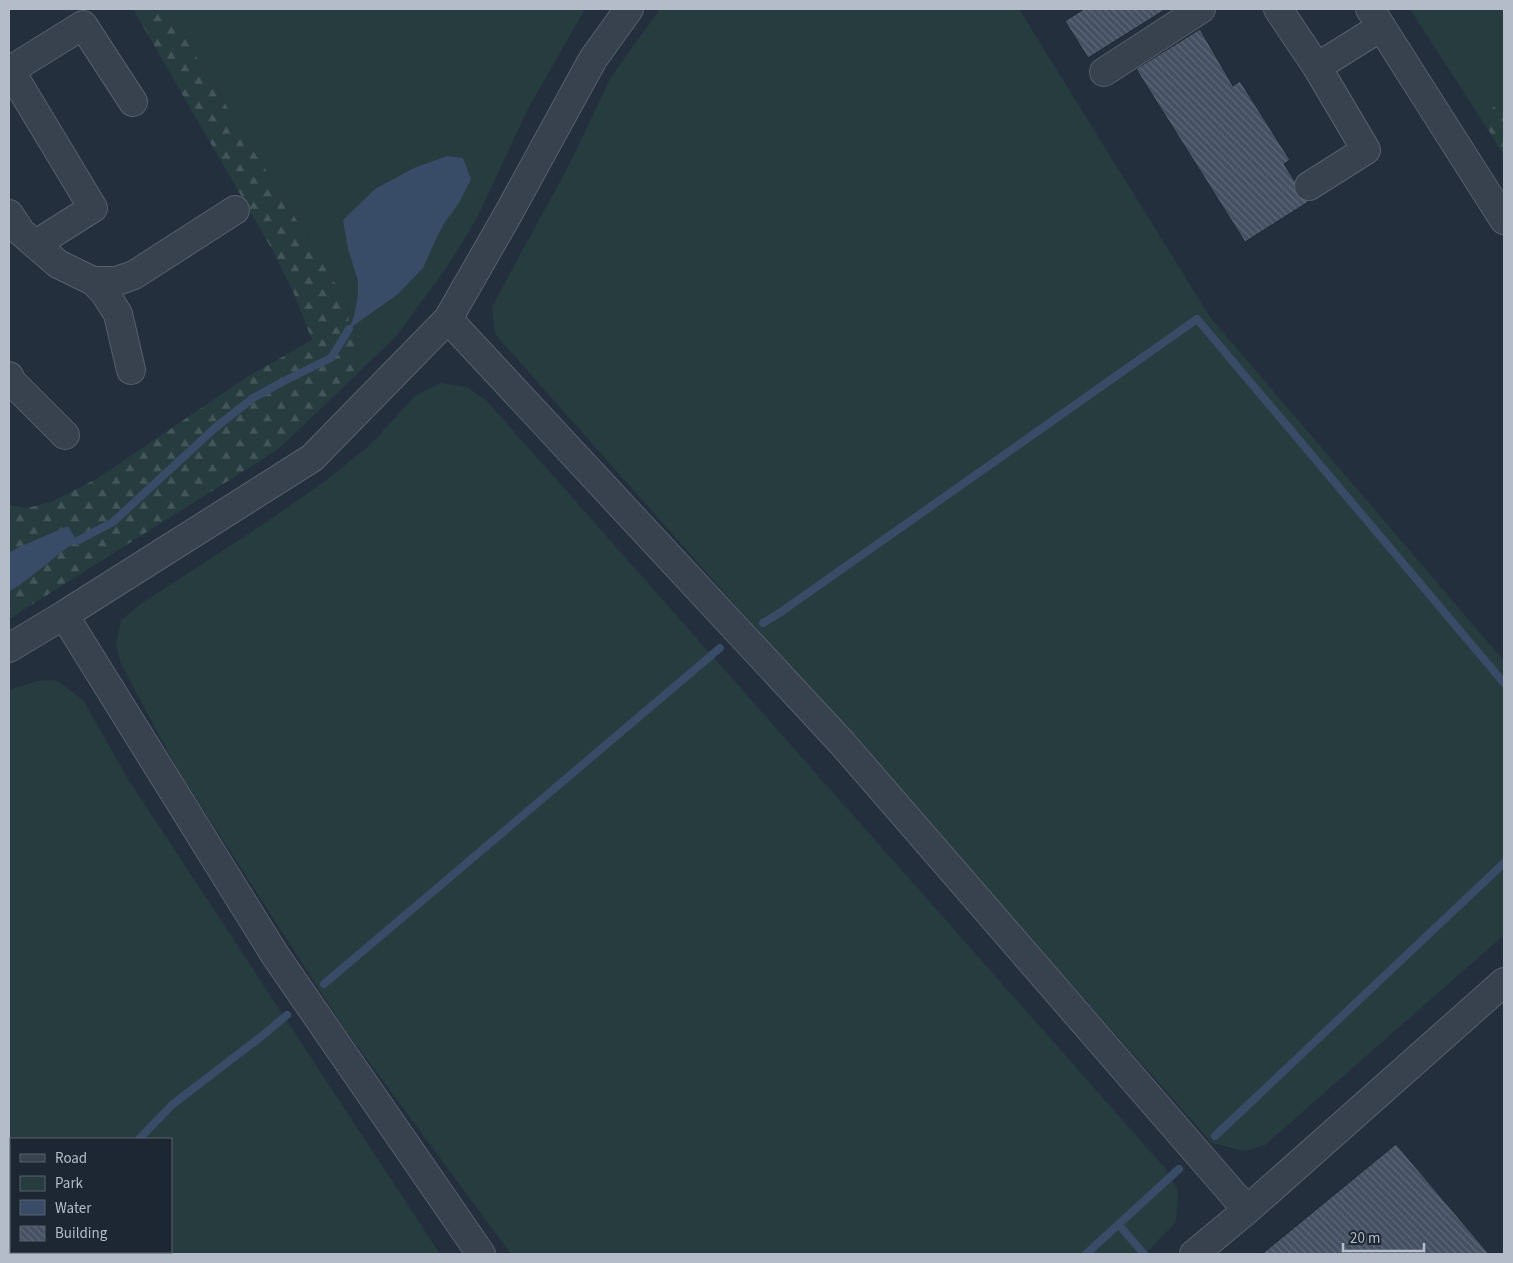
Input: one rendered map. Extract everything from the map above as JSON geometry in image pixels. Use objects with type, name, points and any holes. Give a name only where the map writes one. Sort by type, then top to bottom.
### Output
[{"type":"street","points":[[9,648],[312,458],[448,319],[593,59],[629,9]]},
{"type":"street","points":[[1104,72],[1201,9]]},
{"type":"street","points":[[1278,9],[1317,67],[1366,150],[1308,186]]},
{"type":"street","points":[[1317,67],[1376,18],[1504,220]]},
{"type":"street","points":[[36,244],[93,208],[9,71],[83,25],[133,102]]},
{"type":"street","points":[[92,281],[118,280],[134,275],[235,210]]},
{"type":"street","points":[[9,214],[21,232],[58,264],[92,281],[104,292],[118,314],[131,370]]},
{"type":"street","points":[[448,319],[842,743],[1246,1210]]},
{"type":"street","points":[[9,376],[12,382],[64,435]]},
{"type":"street","points":[[64,615],[275,955],[481,1254]]},
{"type":"street","points":[[1194,1254],[1504,982]]},
{"type":"green space","points":[[133,9],[167,9],[348,304],[349,329],[361,352],[351,380],[277,450],[9,619],[9,505],[27,508],[51,502],[98,478],[247,377],[312,340],[294,294],[273,251]]},
{"type":"green space","points":[[167,9],[585,9],[529,107],[477,218],[447,267],[397,335],[351,380],[361,352],[349,329],[348,304]]},
{"type":"green space","points":[[660,9],[1019,9],[1210,317],[1504,661],[1504,935],[1265,1145],[1244,1151],[1212,1143],[495,334],[492,307],[569,165],[611,77]]},
{"type":"green space","points":[[1410,9],[1504,9],[1504,155]]},
{"type":"green space","points":[[1504,96],[1504,155],[1482,119]]},
{"type":"green space","points":[[440,383],[467,387],[487,401],[1164,1167],[1178,1190],[1176,1222],[1145,1254],[511,1254],[344,1028],[177,769],[121,664],[116,645],[121,620],[142,603],[324,482],[369,446],[416,395]]},
{"type":"green space","points":[[56,680],[83,700],[128,779],[440,1254],[9,1254],[9,690],[37,681]]},
{"type":"water","points":[[447,156],[463,158],[471,179],[459,203],[445,222],[423,268],[398,294],[349,329],[354,316],[358,295],[358,281],[348,249],[343,220],[375,189],[414,168]]},
{"type":"water","points":[[68,526],[77,541],[9,592],[9,553]]},
{"type":"building","points":[[1084,9],[1166,9],[1088,58],[1065,21]]},
{"type":"building","points":[[1200,29],[1233,86],[1240,81],[1290,160],[1284,164],[1308,202],[1245,242],[1136,69]]},
{"type":"building","points":[[1396,1144],[1489,1254],[1262,1254]]},
{"type":"waterway","points":[[763,623],[1197,319],[1504,683]]},
{"type":"waterway","points":[[77,541],[113,522],[216,427],[253,398],[331,358],[349,329]]},
{"type":"waterway","points":[[324,984],[720,648]]},
{"type":"waterway","points":[[1215,1136],[1504,863]]},
{"type":"waterway","points":[[140,1138],[173,1104],[287,1015]]},
{"type":"waterway","points":[[1086,1254],[1179,1169]]},
{"type":"waterway","points":[[1119,1225],[1144,1254]]}]
